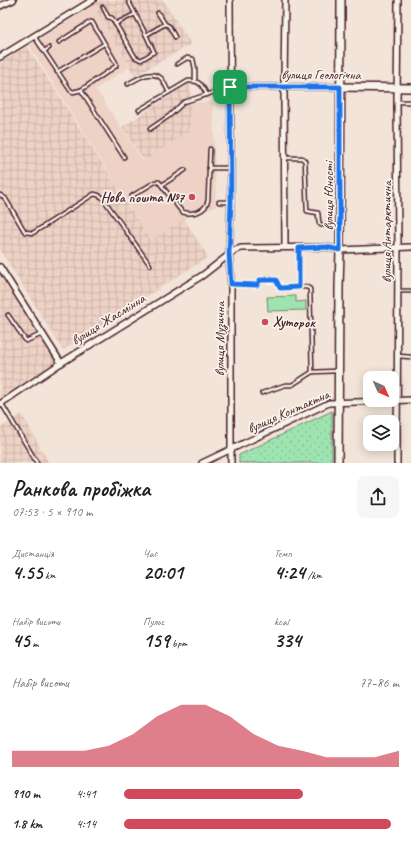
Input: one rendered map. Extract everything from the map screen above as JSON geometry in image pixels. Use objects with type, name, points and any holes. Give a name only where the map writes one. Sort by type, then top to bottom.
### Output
[{"type":"street","points":[[0,6],[13,0]]},
{"type":"street","points":[[0,57],[93,0]]},
{"type":"street","name":"вулиця Музична","points":[[230,0],[231,202],[229,254],[231,284],[231,463]]},
{"type":"street","points":[[285,0],[285,247]]},
{"type":"street","name":"вулиця Юності","points":[[338,463],[341,0]]},
{"type":"street","name":"вулиця Антарктична","points":[[398,0],[398,371]]},
{"type":"street","name":"вулиця Геологічна","points":[[230,87],[411,88]]},
{"type":"street","name":"вулиця Жасмінна","points":[[1,404],[61,363],[203,274],[235,250],[241,248],[285,247],[326,247],[340,250],[398,246],[411,247]]},
{"type":"street","points":[[0,267],[61,363]]},
{"type":"street","name":"вулиця Контактна","points":[[399,400],[411,400]]},
{"type":"street","name":"вулиця Контактна","points":[[202,463],[329,403],[363,401]]},
{"type":"street","name":"вулиця Антарктична","points":[[397,407],[397,463]]},
{"type":"lane","points":[[103,7],[108,17],[112,18],[135,57],[141,60],[154,52],[128,0]]},
{"type":"lane","points":[[158,13],[176,37]]},
{"type":"lane","points":[[115,24],[135,14]]},
{"type":"lane","points":[[34,36],[57,72],[73,92],[81,90],[116,66],[116,63],[92,22],[59,42]]},
{"type":"lane","points":[[146,35],[165,24]]},
{"type":"lane","points":[[57,72],[104,44]]},
{"type":"lane","points":[[44,51],[49,48]]},
{"type":"lane","points":[[177,64],[187,58],[193,59],[195,80]]},
{"type":"lane","points":[[128,84],[141,77],[152,74],[162,79],[169,92]]},
{"type":"lane","points":[[139,110],[188,81],[195,80],[200,83],[207,95]]},
{"type":"lane","points":[[150,129],[169,116],[181,103],[230,87]]},
{"type":"lane","points":[[81,90],[124,157]]},
{"type":"lane","points":[[397,102],[411,102]]},
{"type":"lane","points":[[132,196],[155,182],[159,182],[182,212],[200,211],[204,209],[207,205],[210,149]]},
{"type":"lane","points":[[284,158],[302,158],[305,161],[307,211],[318,213],[319,223],[321,225],[340,225]]},
{"type":"lane","points":[[209,168],[231,168]]},
{"type":"lane","points":[[162,185],[185,170]]},
{"type":"lane","points":[[0,195],[4,198],[25,232],[29,233],[33,233],[94,194],[98,195],[102,197],[150,265]]},
{"type":"lane","points":[[219,202],[231,202]]},
{"type":"lane","points":[[299,248],[299,287]]},
{"type":"lane","points":[[231,284],[257,285],[260,280],[276,280],[280,288],[307,287],[310,289],[312,372]]},
{"type":"lane","points":[[398,291],[411,291]]},
{"type":"lane","points":[[8,315],[26,341],[42,334]]},
{"type":"lane","points":[[398,356],[411,357]]},
{"type":"lane","points":[[262,393],[285,385],[292,385],[312,372],[338,371]]},
{"type":"lane","points":[[1,404],[37,463]]},
{"type":"shaded area","points":[[101,0],[163,0],[191,44],[135,76],[93,5]]},
{"type":"shaded area","points":[[94,5],[129,67],[96,89],[143,161],[190,131],[189,103],[213,102],[216,207],[188,217],[151,240],[29,45]]},
{"type":"shaded area","points":[[27,46],[151,240],[184,219],[208,257],[63,350],[0,250],[0,63]]},
{"type":"shaded area","points":[[191,82],[190,131],[144,161],[122,127]]},
{"type":"shaded area","points":[[0,276],[56,362],[0,398]]},
{"type":"shaded area","points":[[22,414],[49,463],[0,463],[0,428]]},
{"type":"green space","points":[[296,296],[296,302],[306,301],[306,310],[268,311],[267,297]]},
{"type":"green space","points":[[332,411],[332,463],[239,463],[239,455]]},
{"type":"place","name":"Нова пошта №7","points":[[192,197]]},
{"type":"place","name":"Хуторок","points":[[265,322]]},
{"type":"route","points":[[230,87],[340,87],[340,250],[326,247],[299,248],[299,287],[278,288],[276,280],[260,280],[258,282],[259,284],[257,285],[231,284],[229,254],[231,202],[230,87]]}]
